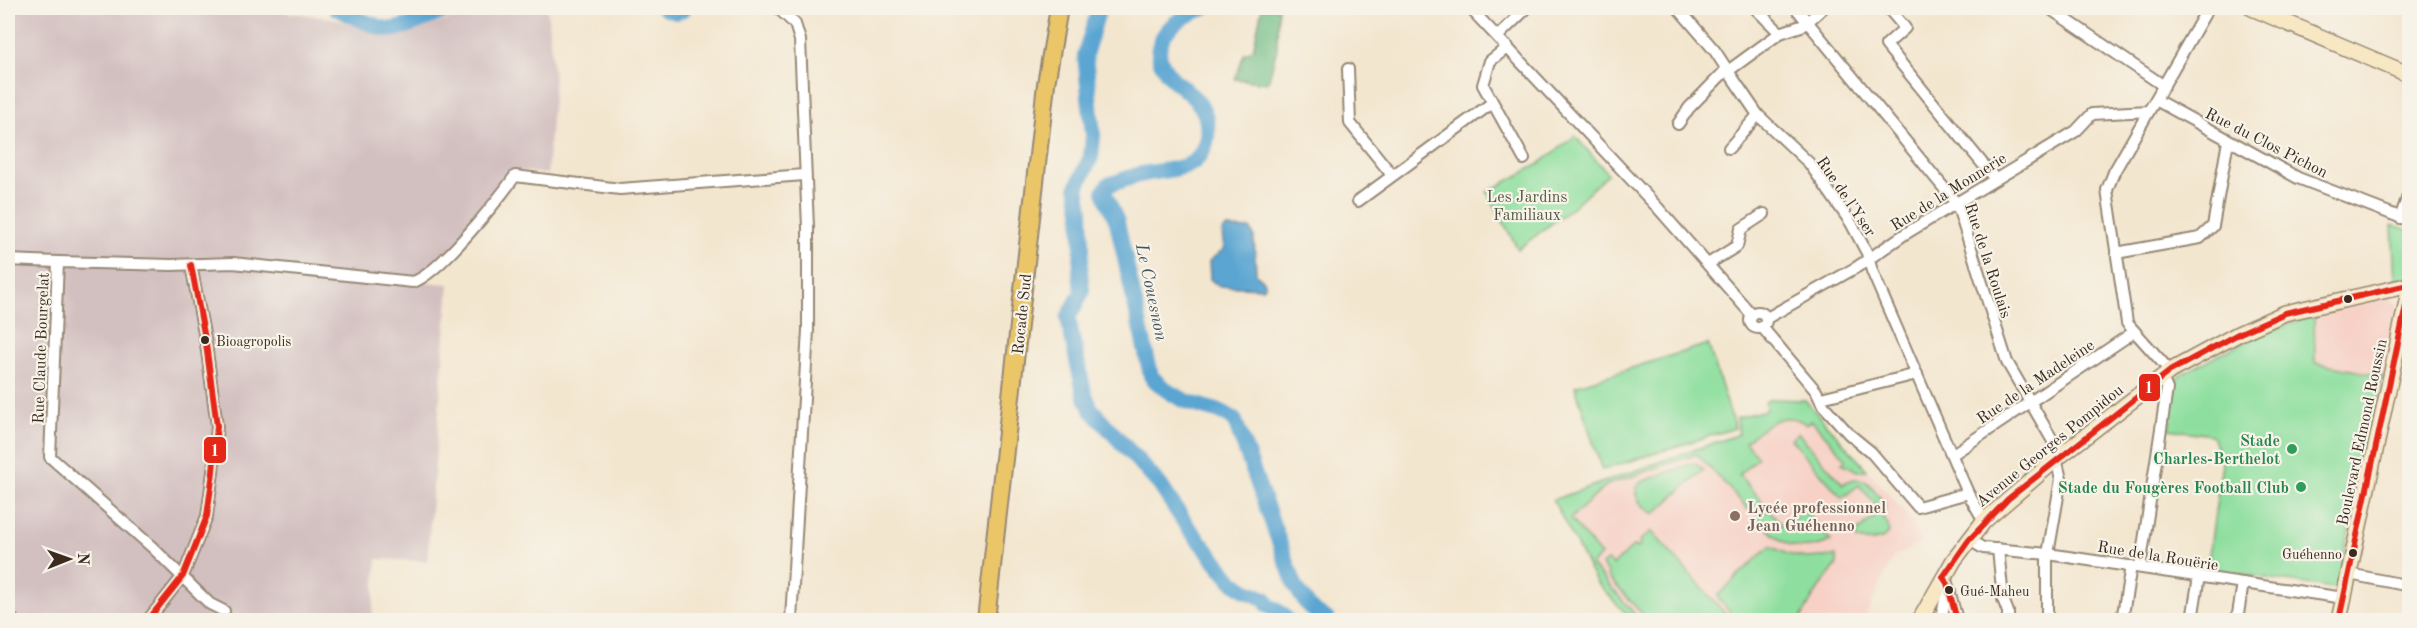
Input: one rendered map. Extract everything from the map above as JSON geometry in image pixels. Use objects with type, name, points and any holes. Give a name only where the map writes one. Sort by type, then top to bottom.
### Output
[{"type":"main road","name":"Rocade Sud","points":[[986,621],[1046,84],[1059,8]]},
{"type":"street","points":[[778,8],[795,24],[800,40],[808,227],[808,330],[791,621]]},
{"type":"street","points":[[1470,8],[1708,264],[1730,293],[1752,315],[1762,312],[1764,323],[1849,434],[1871,452],[1918,507],[1968,492]]},
{"type":"street","points":[[1498,36],[1527,8]]},
{"type":"street","name":"Rue de l'Yser","points":[[1678,8],[1727,70],[1758,115],[1809,164],[1851,223],[1869,259],[1968,492],[1984,521]]},
{"type":"street","points":[[1755,8],[1780,33]]},
{"type":"street","name":"Rue de la Roulais","points":[[1796,8],[1957,204],[2007,362],[2059,457]]},
{"type":"street","points":[[1678,124],[1689,108],[1727,70],[1780,33],[1809,22],[1823,8]]},
{"type":"street","points":[[1888,8],[1905,28],[1886,45],[1995,179]]},
{"type":"street","points":[[2049,8],[2164,86]]},
{"type":"street","points":[[2122,621],[2136,567],[2167,389],[2166,374],[2127,323],[2107,190],[2114,172],[2208,8]]},
{"type":"street","points":[[2252,8],[2409,75]]},
{"type":"street","points":[[1508,47],[1490,61],[1483,85],[1524,159]]},
{"type":"street","points":[[1348,69],[1350,123],[1392,175]]},
{"type":"street","name":"Rue du Clos Pichon","points":[[2156,100],[2298,178],[2405,220]]},
{"type":"street","points":[[1359,201],[1492,103]]},
{"type":"street","name":"Rue de la Monnerie","points":[[1764,323],[2076,130],[2092,114],[2149,111]]},
{"type":"street","points":[[1729,148],[1758,115]]},
{"type":"street","points":[[2116,253],[2200,238],[2213,226],[2228,141]]},
{"type":"street","name":"Rue Claude Bourgelat","points":[[183,576],[50,457],[58,262],[191,265],[233,263],[413,282],[428,274],[443,259],[515,176],[620,189],[804,175]]},
{"type":"street","points":[[2405,220],[2409,191]]},
{"type":"street","points":[[1708,264],[1737,246],[1741,229],[1764,214]]},
{"type":"street","points":[[8,260],[58,262]]},
{"type":"street","points":[[148,621],[183,576],[207,516],[213,472],[217,426],[206,344],[191,265]]},
{"type":"street","name":"Boulevard Edmond Roussin","points":[[2339,621],[2404,345],[2409,285]]},
{"type":"street","name":"Avenue Georges Pompidou","points":[[1920,621],[1947,584],[1969,540],[1984,521],[2059,457],[2166,374],[2238,334],[2285,313],[2409,285]]},
{"type":"street","name":"Rue de la Madeleine","points":[[1953,454],[2134,332]]},
{"type":"street","points":[[1821,398],[1917,374]]},
{"type":"street","points":[[2047,621],[2048,554],[2061,479],[2059,457]]},
{"type":"street","name":"Rue de la Rouërie","points":[[1969,540],[1983,548],[2048,554],[2344,598]]},
{"type":"street","points":[[1998,549],[2003,600],[2008,612],[2008,621]]},
{"type":"street","points":[[2349,574],[2409,586]]},
{"type":"street","points":[[183,576],[210,604],[224,611]]},
{"type":"street","points":[[2192,621],[2199,576]]},
{"type":"street","points":[[2237,621],[2243,583]]},
{"type":"street","points":[[1941,621],[1947,584]]},
{"type":"street","points":[[1947,584],[1957,621]]},
{"type":"street","points":[[8,616],[13,621]]},
{"type":"shaded area","points":[[8,8],[266,8],[332,18],[374,33],[392,34],[497,8],[547,8],[554,82],[547,174],[510,170],[508,180],[424,282],[449,284],[427,561],[377,559],[372,620],[18,620],[8,611]]},
{"type":"shaded area","points":[[2390,298],[2398,305],[2383,376],[2315,363],[2314,315]]},
{"type":"shaded area","name":"Lycée professionnel Jean Guéhenno","points":[[1811,407],[1911,519],[1922,543],[1893,557],[1864,620],[1631,620],[1596,582],[1554,500],[1739,434],[1736,418]]},
{"type":"green space","points":[[1262,8],[1278,8],[1277,49],[1268,83],[1235,79],[1244,54],[1253,50]]},
{"type":"green space","name":"Les Jardins Familiaux","points":[[1575,136],[1608,174],[1568,211],[1518,249],[1487,192],[1539,164]]},
{"type":"green space","points":[[2392,225],[2409,230],[2409,278],[2395,279]]},
{"type":"green space","name":"Stade Charles-Berthelot","points":[[2314,315],[2315,363],[2383,376],[2337,585],[2333,588],[2207,569],[2222,463],[2212,435],[2169,429],[2176,380],[2181,374],[2256,336]]},
{"type":"green space","points":[[1708,344],[1735,428],[1602,470],[1575,386]]},
{"type":"green space","points":[[1771,399],[1805,400],[1867,470],[1858,471],[1842,463],[1846,459],[1812,421],[1806,424],[1789,418],[1773,421],[1745,442],[1758,457],[1739,475],[1763,502],[1751,512],[1697,454],[1607,485],[1570,519],[1601,555],[1591,565],[1640,620],[1632,620],[1596,582],[1553,500],[1739,434],[1736,418],[1766,410],[1765,402]]},
{"type":"green space","points":[[1798,433],[1843,484],[1857,479],[1863,480],[1872,487],[1885,504],[1883,518],[1888,525],[1887,535],[1871,541],[1857,540],[1856,533],[1874,517],[1876,505],[1859,485],[1842,498],[1791,439]]},
{"type":"green space","points":[[1693,463],[1703,470],[1654,514],[1636,496],[1637,487],[1641,482]]},
{"type":"green space","points":[[1768,509],[1784,527],[1804,509],[1831,541],[1799,547],[1782,541],[1757,518]]},
{"type":"green space","points":[[1651,531],[1731,620],[1648,620],[1607,576],[1602,565],[1607,561],[1613,565],[1634,546],[1637,548],[1641,544],[1639,542]]},
{"type":"green space","points":[[1770,546],[1787,554],[1806,558],[1836,556],[1837,564],[1813,597],[1800,620],[1737,620],[1719,600],[1718,595]]},
{"type":"water","points":[[1226,228],[1251,229],[1254,237],[1256,274],[1263,280],[1265,286],[1262,288],[1218,286],[1210,279],[1209,261],[1224,249],[1222,232]]},
{"type":"waterway","name":"Le Couesnon","points":[[336,8],[373,25],[388,29],[410,25],[457,8]]},
{"type":"waterway","name":"Le Couesnon","points":[[664,8],[677,12],[684,8]]},
{"type":"waterway","name":"Le Couesnon","points":[[1099,8],[1085,55],[1093,135],[1091,157],[1077,187],[1081,210],[1082,292],[1068,318],[1084,393],[1091,409],[1160,485],[1187,526],[1232,581],[1265,599],[1268,605],[1287,620]]},
{"type":"waterway","name":"Le Couesnon","points":[[1204,8],[1172,26],[1160,44],[1159,54],[1171,77],[1196,100],[1205,114],[1207,137],[1201,153],[1194,162],[1186,166],[1134,176],[1108,185],[1104,192],[1117,222],[1151,376],[1161,386],[1180,398],[1223,413],[1235,421],[1295,585],[1308,606],[1328,620]]},
{"type":"transit line","name":"1","points":[[148,620],[183,576],[207,516],[213,472],[217,426],[206,344],[191,265]]},
{"type":"transit line","name":"1","points":[[1943,577],[1969,540],[2008,499],[2170,371],[2238,334],[2285,313],[2408,285]]},
{"type":"transit line","name":"1","points":[[2339,620],[2408,296],[2408,285]]},
{"type":"transit line","name":"1","points":[[1943,577],[1947,583],[1957,620]]},
{"type":"place","name":"Bioagropolis","points":[[205,340]]},
{"type":"place","name":"Stade Charles-Berthelot","points":[[2292,449]]},
{"type":"place","name":"Stade du Fougères Football Club","points":[[2301,487]]},
{"type":"place","name":"Lycée professionnel Jean Guéhenno","points":[[1735,516]]},
{"type":"place","name":"Guéhenno","points":[[2353,553]]},
{"type":"place","name":"Gué-Maheu","points":[[1949,590]]}]
